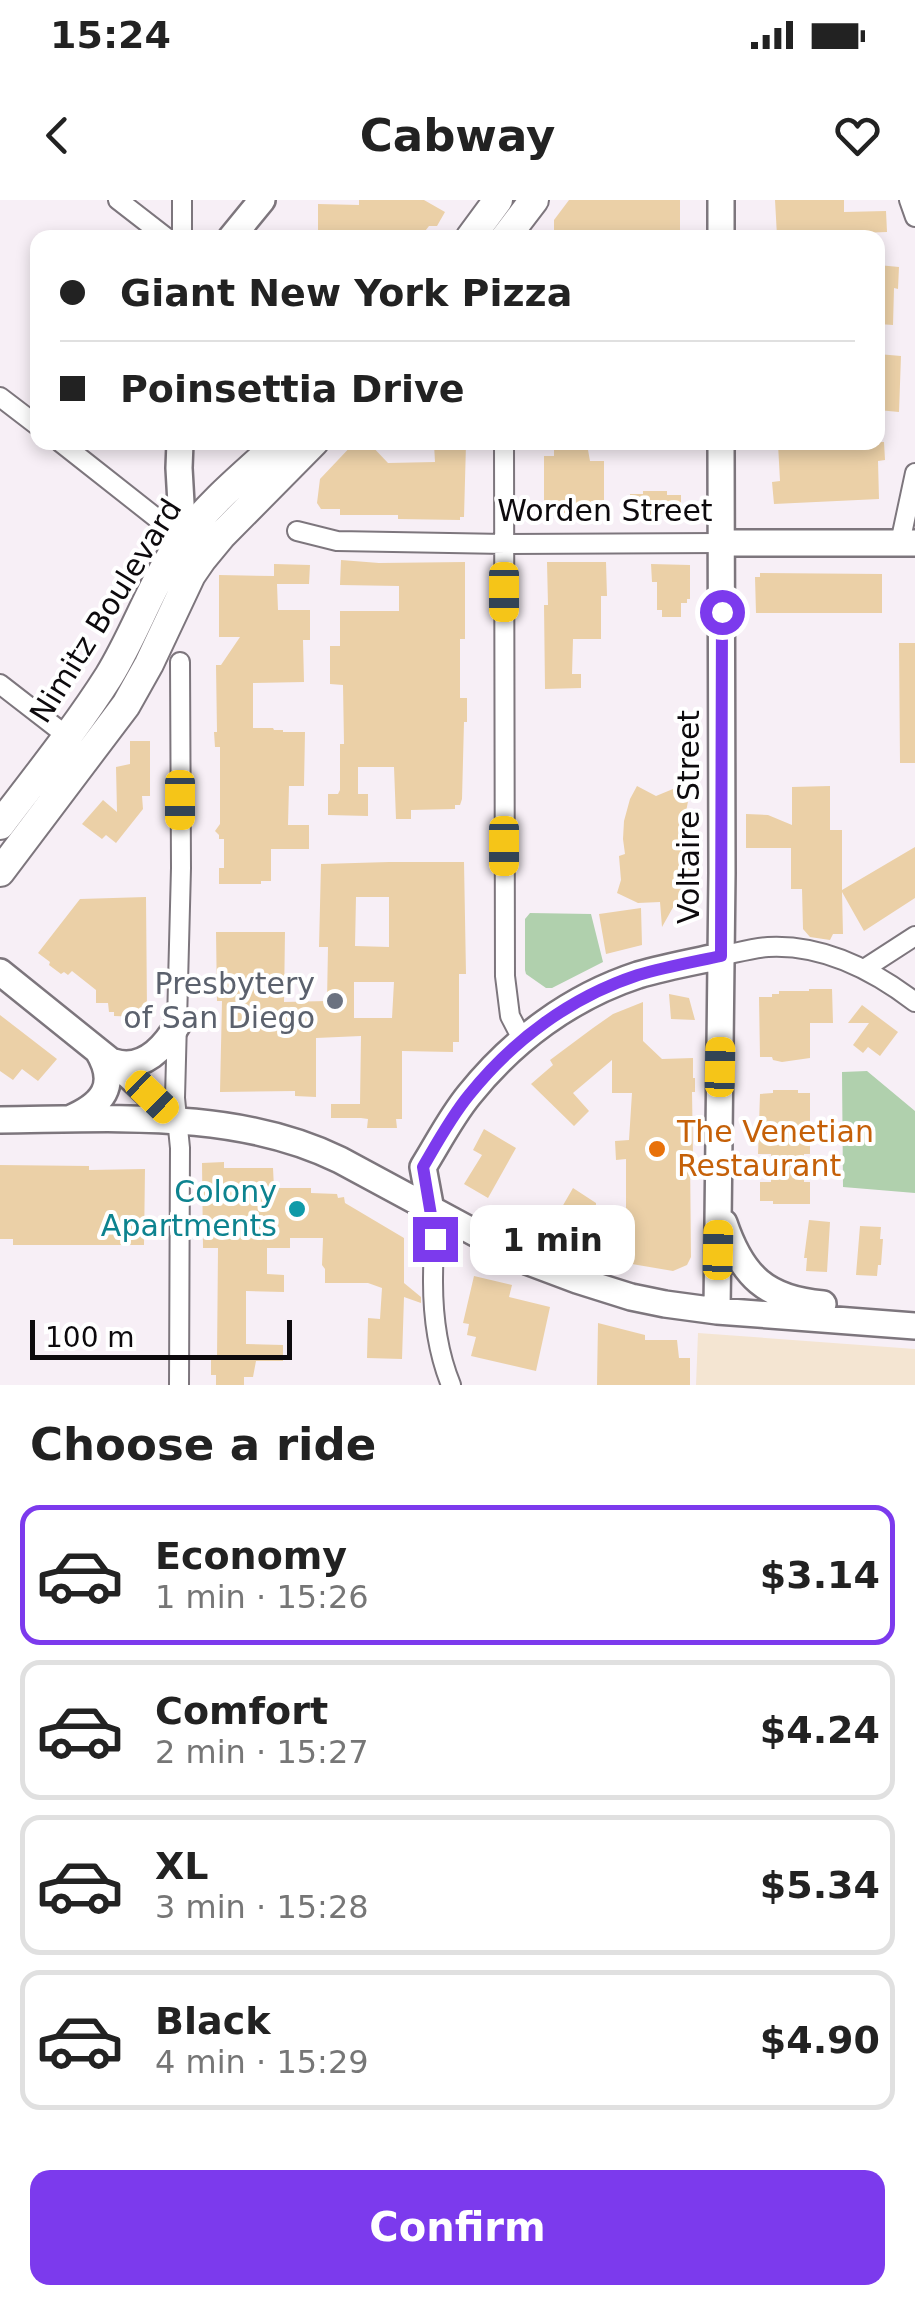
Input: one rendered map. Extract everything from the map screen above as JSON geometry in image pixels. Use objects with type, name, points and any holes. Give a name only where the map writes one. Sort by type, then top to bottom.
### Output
[{"type":"main road","points":[[242,230],[262,200]]},
{"type":"main road","points":[[476,230],[498,200]]},
{"type":"main road","points":[[511,230],[534,200]]},
{"type":"main road","points":[[720,230],[721,200]]},
{"type":"main road","points":[[180,450],[192,549]]},
{"type":"main road","name":"Nimitz Boulevard","points":[[0,825],[111,672],[148,598],[192,549],[221,497],[271,450]]},
{"type":"main road","name":"Nimitz Boulevard","points":[[192,549],[222,536],[306,450]]},
{"type":"main road","name":"Voltaire Street","points":[[717,1311],[721,450]]},
{"type":"main road","name":"Worden Street","points":[[722,544],[908,543]]},
{"type":"main road","name":"Nimitz Boulevard","points":[[0,872],[126,704],[191,575],[192,549]]},
{"type":"main road","points":[[431,1210],[423,1167],[469,1094],[522,1040],[560,1012],[617,983],[721,956]]},
{"type":"main road","points":[[0,972],[104,1054],[177,1121]]},
{"type":"main road","points":[[104,1054],[132,1064],[149,1058],[178,1024]]},
{"type":"main road","points":[[69,1120],[92,1109],[104,1093],[104,1054]]},
{"type":"main road","points":[[0,1120],[177,1121],[253,1131],[340,1160],[530,1262],[644,1300],[717,1311],[908,1326]]},
{"type":"main road","points":[[718,1203],[735,1250],[763,1286],[804,1302],[882,1308],[908,1326]]},
{"type":"street","points":[[118,200],[157,230]]},
{"type":"street","points":[[182,200],[182,230]]},
{"type":"street","points":[[909,200],[915,217]]},
{"type":"street","points":[[0,397],[30,420]]},
{"type":"street","points":[[70,450],[192,549]]},
{"type":"street","points":[[504,450],[504,976],[510,1016],[522,1040]]},
{"type":"street","points":[[908,543],[915,473]]},
{"type":"street","name":"Worden Street","points":[[297,530],[337,542],[722,544]]},
{"type":"street","points":[[180,662],[175,1092],[180,1169],[180,1385]]},
{"type":"street","points":[[0,684],[67,736]]},
{"type":"street","points":[[864,969],[915,936]]},
{"type":"street","points":[[721,956],[764,947],[819,953],[864,969],[915,1002]]},
{"type":"street","points":[[431,1210],[435,1239],[434,1312],[442,1360],[451,1385]]},
{"type":"shaded area","points":[[698,1333],[915,1349],[915,1385],[696,1385]]},
{"type":"green space","points":[[530,913],[591,914],[603,962],[546,988],[525,970],[525,919]]},
{"type":"green space","points":[[867,1071],[915,1111],[915,1193],[843,1187],[842,1072]]},
{"type":"building","points":[[359,200],[424,200],[445,212],[437,226],[426,230],[318,230],[318,204],[359,205]]},
{"type":"building","points":[[569,200],[680,200],[680,230],[554,230],[554,220]]},
{"type":"building","points":[[775,200],[844,200],[844,212],[886,211],[887,232],[777,230]]},
{"type":"building","points":[[885,266],[899,267],[893,325],[885,324]]},
{"type":"building","points":[[885,355],[901,356],[899,412],[885,411]]},
{"type":"building","points":[[347,450],[376,450],[388,463],[435,462],[434,450],[466,450],[464,517],[398,519],[398,515],[340,515],[340,509],[321,509],[317,503],[320,479]]},
{"type":"building","points":[[554,450],[588,450],[590,461],[604,461],[604,501],[591,501],[589,513],[554,513],[554,508],[544,508],[544,456],[554,456]]},
{"type":"building","points":[[778,450],[884,450],[885,460],[878,461],[879,499],[774,504],[772,482],[780,481]]},
{"type":"building","points":[[643,491],[681,495],[681,515],[630,515],[630,494]]},
{"type":"building","points":[[341,560],[465,562],[460,698],[467,698],[467,722],[462,799],[455,809],[411,810],[411,819],[396,819],[394,767],[358,767],[358,794],[368,794],[368,816],[328,815],[328,794],[338,794],[340,790],[340,744],[344,744],[343,685],[330,684],[330,646],[340,646],[340,611],[399,611],[399,586],[340,585]]},
{"type":"building","points":[[547,562],[606,562],[607,596],[601,596],[601,639],[573,639],[572,674],[581,674],[581,688],[545,689]]},
{"type":"building","points":[[274,564],[310,565],[309,584],[277,584],[278,610],[310,610],[310,640],[303,640],[304,682],[253,683],[253,728],[305,732],[304,786],[289,786],[288,825],[309,825],[309,849],[271,849],[271,881],[219,884],[219,868],[224,868],[224,839],[219,839],[215,831],[220,824],[220,747],[215,747],[214,732],[216,665],[221,665],[240,637],[219,637],[219,575],[274,576]]},
{"type":"building","points":[[651,564],[690,565],[690,599],[681,603],[681,617],[662,617],[662,610],[657,610],[657,582],[652,582]]},
{"type":"building","points":[[760,573],[882,574],[882,613],[756,613],[755,577],[760,577]]},
{"type":"building","points":[[899,643],[915,643],[915,763],[900,763]]},
{"type":"building","points":[[130,741],[150,741],[150,796],[142,796],[143,809],[116,843],[106,835],[102,839],[82,824],[103,800],[117,812],[116,767],[130,764]]},
{"type":"building","points":[[637,786],[656,796],[673,789],[690,791],[685,817],[688,857],[692,857],[691,896],[682,903],[676,902],[662,927],[660,902],[638,903],[617,893],[621,880],[619,856],[625,854],[624,821]]},
{"type":"building","points":[[830,786],[830,830],[842,830],[842,890],[915,847],[915,898],[864,931],[842,892],[843,934],[833,934],[830,940],[810,937],[803,929],[802,889],[791,889],[791,848],[746,848],[746,814],[768,815],[792,825],[792,787]]},
{"type":"building","points":[[464,862],[466,974],[459,974],[459,1042],[453,1042],[453,1052],[402,1051],[402,1119],[396,1119],[397,1128],[367,1128],[368,1119],[331,1118],[331,1104],[360,1104],[361,1036],[316,1038],[316,1097],[295,1096],[295,1091],[220,1092],[222,1001],[217,1001],[216,932],[285,932],[284,1002],[327,1001],[328,947],[319,947],[321,864]],"holes":[[[356,897],[389,897],[389,947],[355,946]],[[354,982],[394,982],[392,1018],[354,1018]]]},
{"type":"building","points":[[146,897],[147,1011],[141,1012],[141,1017],[114,1016],[108,1003],[96,1003],[96,990],[72,971],[61,974],[38,953],[80,899]]},
{"type":"building","points":[[641,908],[642,945],[606,954],[599,914]]},
{"type":"building","points":[[832,989],[833,1023],[810,1023],[810,1058],[782,1062],[760,1057],[759,997]]},
{"type":"building","points":[[669,994],[689,998],[695,1020],[671,1019]]},
{"type":"building","points":[[643,1002],[643,1041],[662,1059],[693,1058],[691,1257],[687,1265],[673,1271],[626,1263],[626,1159],[616,1160],[615,1141],[629,1140],[632,1093],[612,1093],[612,1060],[573,1093],[589,1111],[574,1126],[531,1084],[553,1065],[550,1060],[593,1028],[613,1014]]},
{"type":"building","points":[[862,1005],[898,1032],[880,1056],[868,1047],[863,1053],[853,1045],[869,1023],[848,1023]]},
{"type":"building","points":[[0,1015],[57,1059],[38,1081],[22,1069],[13,1080],[0,1071]]},
{"type":"building","points":[[773,1090],[810,1093],[810,1154],[804,1154],[804,1182],[810,1182],[810,1204],[760,1201],[760,1182],[771,1182],[771,1154],[758,1154],[760,1094]]},
{"type":"building","points":[[484,1129],[516,1148],[488,1198],[464,1184],[482,1155],[473,1150]]},
{"type":"building","points":[[224,1162],[224,1168],[273,1168],[274,1188],[311,1188],[311,1193],[337,1194],[338,1198],[344,1197],[345,1203],[404,1238],[404,1283],[421,1297],[421,1303],[404,1297],[402,1359],[367,1358],[368,1318],[380,1319],[382,1288],[368,1283],[325,1283],[323,1238],[290,1238],[290,1248],[267,1248],[267,1274],[284,1275],[284,1292],[246,1291],[246,1344],[283,1345],[283,1361],[256,1361],[253,1377],[244,1377],[244,1385],[216,1385],[211,1360],[217,1360],[218,1248],[203,1248],[202,1163]]},
{"type":"building","points":[[0,1165],[145,1169],[144,1245],[13,1245],[13,1239],[0,1239]]},
{"type":"building","points":[[573,1188],[596,1203],[596,1244],[592,1249],[547,1233]]},
{"type":"building","points":[[809,1220],[830,1222],[827,1272],[806,1271]]},
{"type":"building","points":[[860,1226],[881,1227],[881,1265],[877,1276],[856,1275]]},
{"type":"building","points":[[474,1276],[512,1285],[509,1297],[550,1307],[536,1371],[471,1356],[476,1337],[467,1335],[469,1324],[463,1323]]},
{"type":"building","points":[[598,1323],[645,1335],[645,1340],[677,1340],[679,1358],[690,1358],[690,1385],[597,1385]]},
{"type":"place","name":"Presbytery of San Diego","points":[[335,1001]]},
{"type":"place","name":"The Venetian Restaurant","points":[[657,1149]]},
{"type":"place","name":"Colony Apartments","points":[[297,1209]]},
{"type":"route","points":[[435,1239],[423,1167],[462,1104],[506,1055],[560,1012],[602,989],[665,968],[721,956],[722,612]]}]
